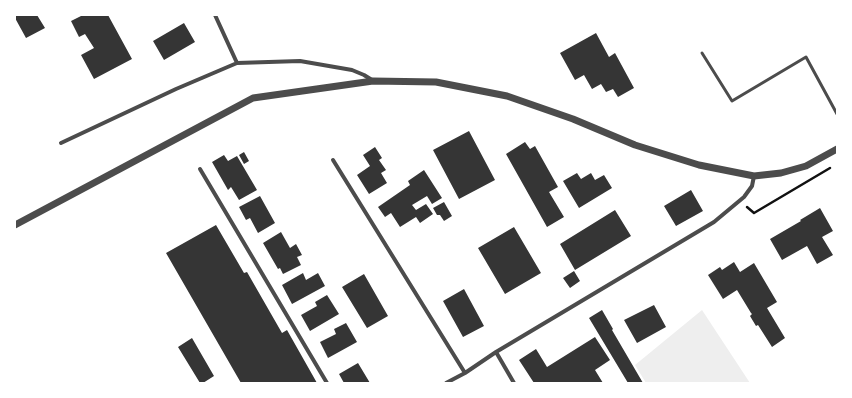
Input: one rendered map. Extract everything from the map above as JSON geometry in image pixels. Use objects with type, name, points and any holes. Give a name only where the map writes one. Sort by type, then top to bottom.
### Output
[{"type":"street","points":[[214,15],[237,63]]},
{"type":"street","points":[[61,143],[176,89],[237,63],[300,61],[352,70],[373,81]]},
{"type":"street","points":[[15,225],[253,98],[373,81],[436,82],[507,96],[573,119],[635,145],[699,165],[754,176],[781,173],[806,166],[837,148]]},
{"type":"street","points":[[333,160],[465,373]]},
{"type":"street","points":[[200,169],[327,383]]},
{"type":"street","points":[[446,383],[465,373],[496,352],[714,222],[744,197],[752,186],[754,176]]},
{"type":"street","points":[[496,352],[514,383]]},
{"type":"lane","points":[[702,53],[732,101],[806,57],[837,114]]},
{"type":"path","points":[[740,201],[754,212],[830,168]]},
{"type":"shaded area","points":[[702,310],[750,383],[646,383],[635,365]]},
{"type":"building","points":[[15,15],[37,15],[45,28],[26,38],[15,18]]},
{"type":"building","points":[[83,15],[108,15],[132,59],[94,79],[81,55],[94,48],[85,34],[79,37],[71,21]]},
{"type":"building","points":[[184,23],[195,42],[164,60],[153,41]]},
{"type":"building","points":[[596,33],[609,57],[615,53],[634,88],[618,97],[613,89],[606,92],[601,84],[592,89],[584,75],[575,80],[560,53]]},
{"type":"building","points":[[469,131],[495,180],[459,199],[433,150]]},
{"type":"building","points":[[525,142],[530,149],[535,146],[558,187],[549,192],[564,217],[547,227],[506,154]]},
{"type":"building","points":[[375,147],[382,158],[379,160],[386,170],[381,173],[387,183],[369,194],[357,175],[370,166],[363,155]]},
{"type":"building","points":[[244,152],[249,161],[244,164],[239,155]]},
{"type":"building","points":[[224,155],[228,161],[237,156],[257,190],[239,200],[231,187],[228,190],[212,162]]},
{"type":"building","points":[[424,170],[442,198],[432,204],[427,196],[412,205],[416,210],[426,204],[433,214],[420,223],[416,217],[400,227],[391,213],[385,217],[378,207],[410,185],[408,181]]},
{"type":"building","points":[[577,173],[581,179],[591,173],[595,180],[604,175],[612,188],[579,208],[563,181]]},
{"type":"building","points":[[691,190],[703,211],[676,226],[664,206]]},
{"type":"building","points":[[260,196],[275,223],[258,233],[250,218],[246,220],[239,207]]},
{"type":"building","points":[[444,202],[452,216],[444,221],[440,215],[437,215],[433,208]]},
{"type":"building","points":[[820,208],[833,231],[822,237],[833,255],[817,264],[807,246],[782,260],[770,239]]},
{"type":"building","points":[[615,210],[631,236],[575,270],[560,244]]},
{"type":"building","points":[[216,225],[244,273],[247,272],[282,333],[287,330],[317,383],[241,383],[166,253]]},
{"type":"building","points":[[514,227],[541,273],[505,294],[478,248]]},
{"type":"building","points":[[281,232],[290,248],[296,244],[302,255],[297,257],[301,265],[283,274],[280,268],[278,269],[263,243]]},
{"type":"building","points":[[734,262],[740,272],[754,263],[777,302],[767,308],[785,338],[772,347],[758,325],[756,326],[750,316],[752,314],[737,290],[723,299],[708,275],[720,267],[722,270]]},
{"type":"building","points":[[574,271],[580,281],[570,288],[563,278]]},
{"type":"building","points":[[303,273],[306,280],[318,273],[325,286],[292,304],[282,285]]},
{"type":"building","points":[[364,274],[388,316],[367,328],[342,287]]},
{"type":"building","points":[[464,289],[484,326],[463,337],[443,301]]},
{"type":"building","points":[[327,295],[339,314],[310,331],[301,315],[317,306],[315,302]]},
{"type":"building","points":[[654,305],[666,327],[637,343],[624,320]]},
{"type":"building","points":[[602,310],[643,383],[628,383],[589,318]]},
{"type":"building","points":[[346,323],[357,342],[328,358],[320,342],[336,334],[334,329]]},
{"type":"building","points":[[595,337],[610,360],[595,370],[603,383],[534,383],[519,360],[536,349],[547,367]]},
{"type":"building","points":[[192,338],[214,376],[203,383],[200,383],[178,347]]},
{"type":"building","points":[[358,363],[370,383],[344,383],[339,374]]}]
